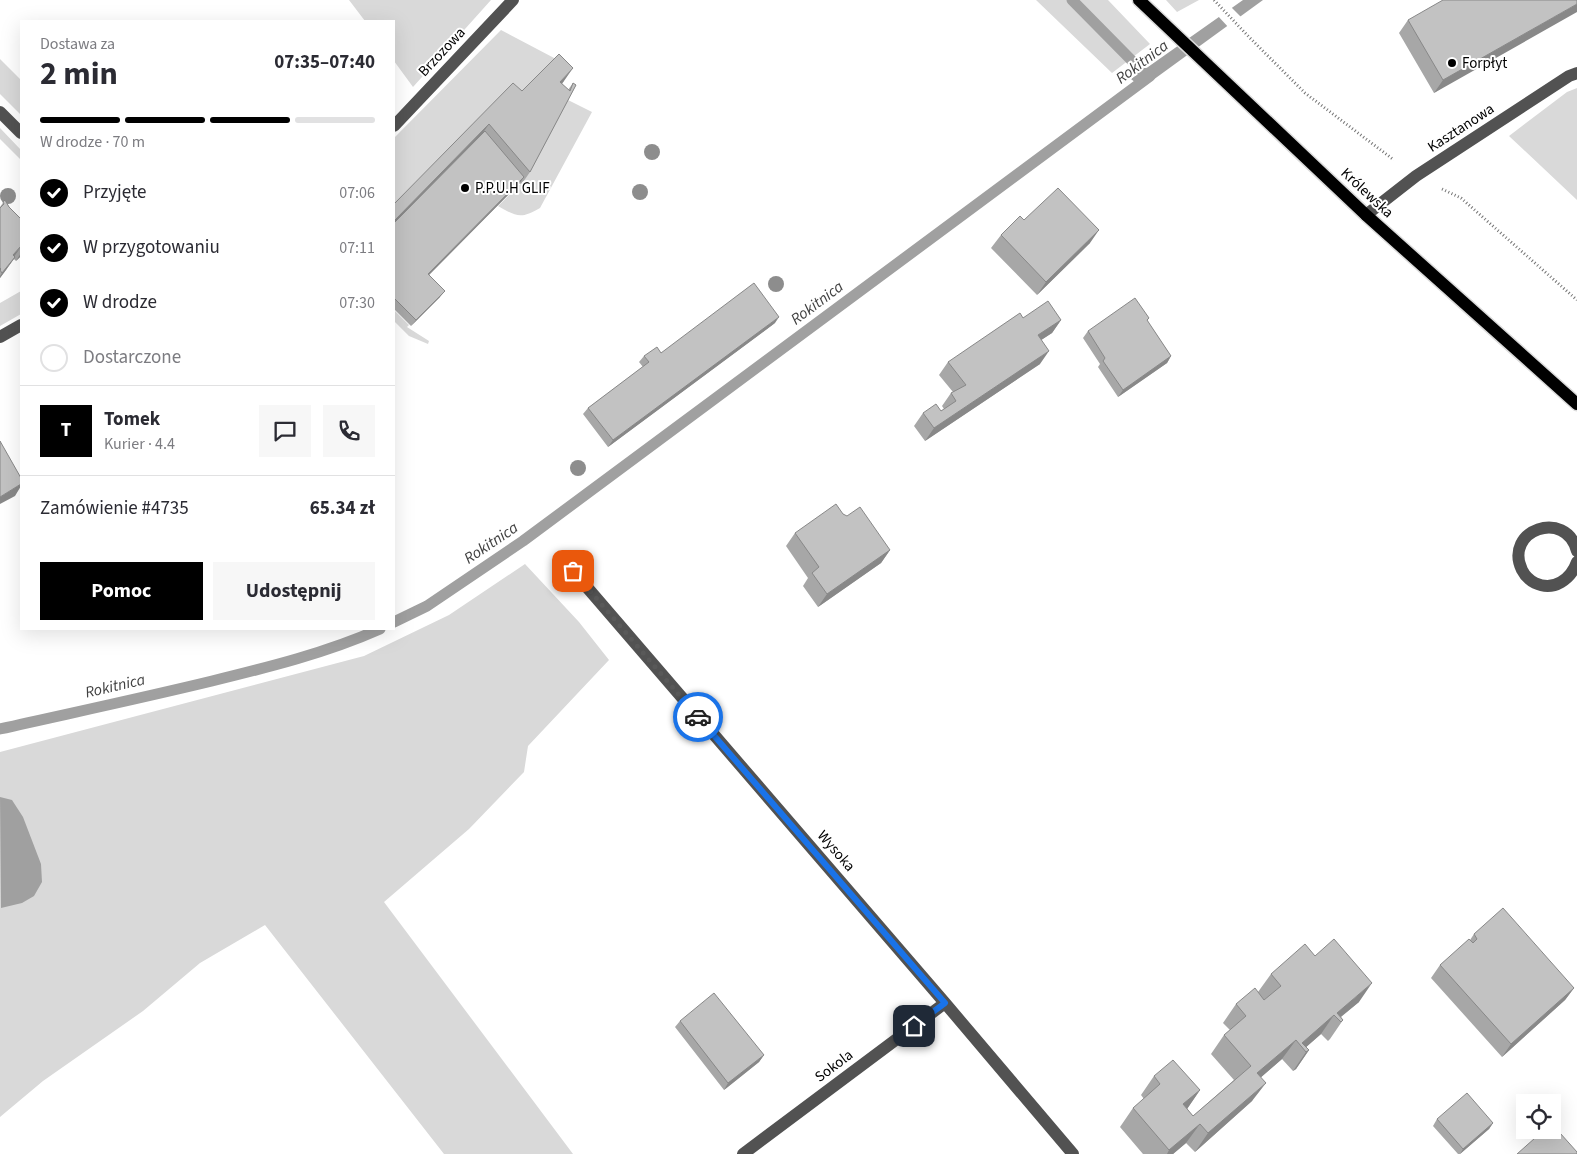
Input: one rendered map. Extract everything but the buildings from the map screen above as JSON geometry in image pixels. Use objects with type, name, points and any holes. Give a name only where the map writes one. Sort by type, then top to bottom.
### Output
[{"type":"main road","name":"Królewska","points":[[1139,0],[1366,215],[1577,404]]},
{"type":"street","name":"Brzozowa","points":[[395,125],[513,0]]},
{"type":"street","name":"Kasztanowa","points":[[1366,215],[1416,176],[1569,76],[1577,73]]},
{"type":"street","points":[[0,112],[20,132]]},
{"type":"street","points":[[0,337],[20,326]]},
{"type":"street","points":[[1577,551],[1570,537],[1562,530],[1552,527],[1540,528],[1531,532],[1521,545],[1518,554],[1520,565],[1527,578],[1536,584],[1546,586],[1559,584],[1568,579],[1574,571],[1577,562]]},
{"type":"street","name":"Wysoka","points":[[573,571],[945,1003],[1072,1154]]},
{"type":"street","name":"Sokola","points":[[743,1154],[945,1003]]},
{"type":"path","points":[[1214,0],[1249,37]]},
{"type":"shaded area","points":[[349,0],[491,0],[413,87],[395,62],[395,20],[364,20]]},
{"type":"shaded area","points":[[1036,0],[1108,0],[1150,44],[1112,73]]},
{"type":"shaded area","points":[[1166,0],[1199,0],[1177,12]]},
{"type":"shaded area","points":[[1243,0],[1263,0],[1142,88],[1131,79]]},
{"type":"shaded area","points":[[501,30],[556,59],[512,103],[395,206],[395,137]]},
{"type":"shaded area","points":[[0,59],[20,79],[20,114],[0,94]]},
{"type":"shaded area","points":[[1577,88],[1577,200],[1509,136],[1567,92]]},
{"type":"shaded area","points":[[566,99],[592,112],[540,208],[528,214],[519,215],[498,206],[521,185]]},
{"type":"shaded area","points":[[0,128],[20,149],[20,159],[0,139]]},
{"type":"shaded area","points":[[20,292],[20,315],[0,326],[0,303]]},
{"type":"shaded area","points":[[395,311],[409,325],[407,327],[429,341],[428,344],[409,336],[395,322]]},
{"type":"shaded area","points":[[525,564],[579,622],[609,660],[528,746],[524,772],[469,829],[384,902],[573,1154],[444,1154],[265,925],[200,963],[143,1011],[43,1081],[0,1117],[0,752],[364,656],[449,615]]},
{"type":"shaded area","points":[[0,797],[12,800],[23,817],[41,864],[42,882],[34,896],[22,903],[1,908]]},
{"type":"pier","points":[[1230,6],[1243,19],[1230,29],[1217,15]]},
{"type":"waterway","points":[[1072,0],[1148,77]]},
{"type":"waterway","name":"Rokitnica","points":[[395,622],[427,606],[523,541],[1150,76]]},
{"type":"waterway","name":"Rokitnica","points":[[0,729],[297,659],[360,638],[378,630]]},
{"type":"way so far","points":[[573,571],[698,717]]},
{"type":"place","name":"Forpłyt","points":[[1452,63]]},
{"type":"place","name":"P.P.U.H GLIF","points":[[465,188]]},
{"type":"route","points":[[698,717],[945,1003],[914,1026]]}]
